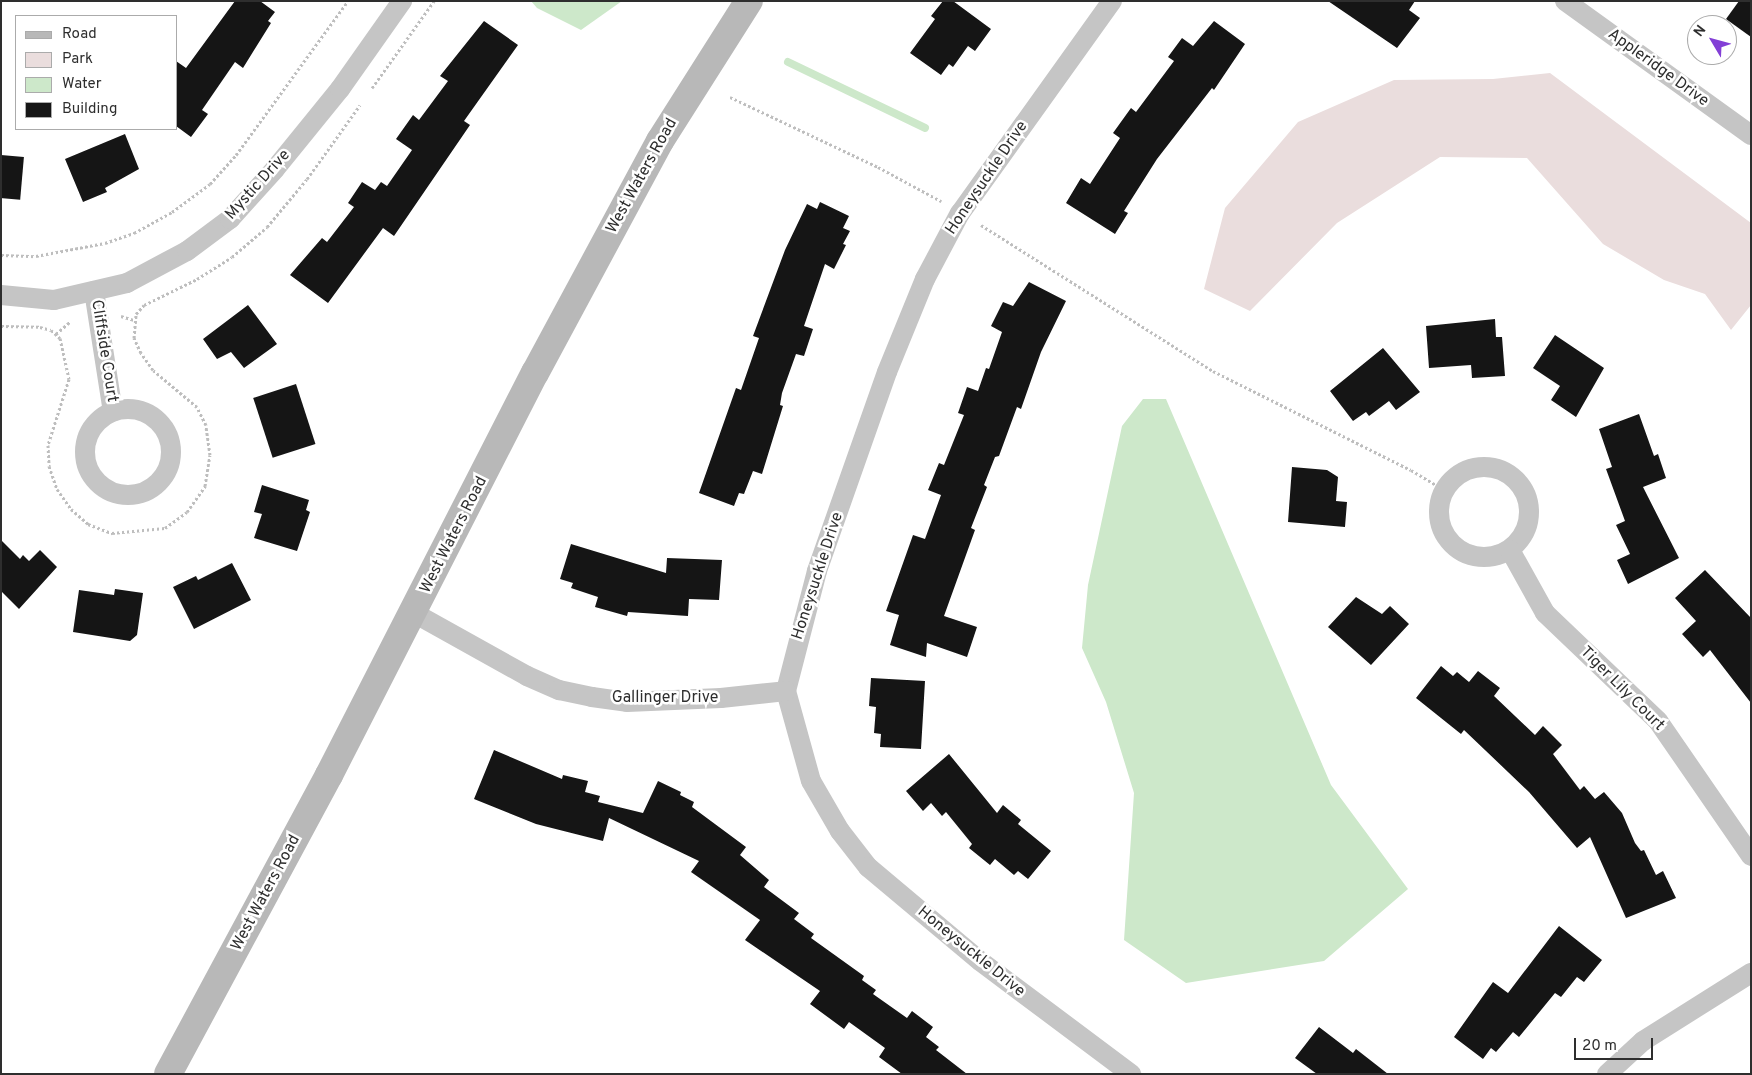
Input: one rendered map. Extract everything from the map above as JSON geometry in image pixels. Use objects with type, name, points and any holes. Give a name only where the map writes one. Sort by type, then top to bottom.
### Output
[{"type":"street","name":"Mystic Drive","points":[[1,295],[54,300],[94,291],[127,283],[187,252],[230,218],[340,89],[402,1]]},
{"type":"street","name":"West Waters Road","points":[[168,1074],[414,613],[535,373],[660,141],[749,1]]},
{"type":"street","name":"Honeysuckle Drive","points":[[1112,1],[960,213],[925,279],[887,372],[817,571],[786,691],[811,781],[840,831],[868,867],[980,961],[1131,1074]]},
{"type":"street","name":"Appleridge Drive","points":[[1565,1],[1751,135]]},
{"type":"street","name":"Cliffside Court","points":[[94,291],[113,412]]},
{"type":"street","name":"Cliffside Court","points":[[142,411],[156,418],[166,430],[171,459],[157,485],[144,493],[130,496],[110,492],[94,480],[87,468],[86,441],[92,428],[113,412],[142,411]]},
{"type":"street","points":[[1480,466],[1495,467],[1510,474],[1521,484],[1528,500],[1530,517],[1526,532],[1510,550],[1484,558],[1469,555],[1451,543],[1442,530],[1438,515],[1444,490],[1465,470],[1480,466]]},
{"type":"street","name":"Tiger Lily Court","points":[[1510,550],[1545,613],[1658,721],[1751,856]]},
{"type":"street","name":"Gallinger Drive","points":[[414,613],[527,676],[559,690],[592,697],[627,702],[720,698],[786,691]]},
{"type":"street","points":[[1607,1074],[1643,1041],[1751,973]]},
{"type":"path","points":[[1,255],[36,256],[105,243],[134,233],[172,212],[210,184],[236,155],[348,1]]},
{"type":"path","points":[[368,94],[434,1]]},
{"type":"path","points":[[730,97],[878,167],[944,203]]},
{"type":"path","points":[[1,326],[40,327],[51,330],[60,338],[69,378],[48,445],[49,466],[57,489],[71,509],[88,524],[112,533],[136,533],[165,528],[187,512],[205,486],[210,455],[206,425],[197,407],[153,370],[141,353],[134,338],[136,314],[144,305],[198,279],[232,257],[267,227],[307,179],[362,102]]},
{"type":"path","points":[[977,223],[1114,305],[1213,371],[1411,470],[1444,490]]},
{"type":"green space","points":[[1550,73],[1751,223],[1751,305],[1731,330],[1705,294],[1664,280],[1603,244],[1527,158],[1440,157],[1337,223],[1250,311],[1204,289],[1225,208],[1298,122],[1394,80],[1493,79]]},
{"type":"water","points":[[531,1],[622,1],[581,30],[537,8]]},
{"type":"water","points":[[1143,399],[1166,399],[1331,785],[1408,889],[1324,961],[1186,983],[1124,940],[1134,793],[1106,702],[1082,648],[1088,585],[1122,426]]},
{"type":"building","points":[[235,1],[260,1],[275,12],[268,21],[271,23],[243,68],[235,62],[202,110],[208,114],[191,137],[178,127],[178,62],[186,68]]},
{"type":"building","points":[[943,1],[953,1],[991,29],[975,51],[968,46],[953,67],[949,64],[941,75],[910,53],[935,19],[931,16]]},
{"type":"building","points":[[1328,1],[1415,1],[1409,10],[1420,18],[1397,48]]},
{"type":"building","points":[[1739,1],[1751,1],[1751,37],[1737,27],[1737,15],[1729,15]]},
{"type":"building","points":[[484,21],[518,45],[464,121],[470,125],[394,236],[383,228],[328,303],[290,275],[322,238],[327,242],[354,207],[348,203],[362,182],[375,190],[381,182],[387,186],[412,150],[396,139],[413,115],[419,120],[448,81],[440,76]]},
{"type":"building","points":[[1214,21],[1245,44],[1214,90],[1212,88],[1157,159],[1124,211],[1128,213],[1115,234],[1066,203],[1081,178],[1090,184],[1120,138],[1113,133],[1131,108],[1136,112],[1174,61],[1168,57],[1182,38],[1193,46]]},
{"type":"building","points":[[125,134],[139,169],[105,188],[107,192],[83,202],[65,159]]},
{"type":"building","points":[[1,155],[24,157],[20,200],[1,198]]},
{"type":"building","points":[[820,202],[849,216],[843,228],[850,231],[843,244],[846,245],[834,269],[825,264],[804,326],[813,329],[804,356],[796,354],[782,393],[780,405],[783,406],[762,474],[753,471],[744,494],[739,493],[734,506],[699,493],[736,388],[741,390],[759,338],[753,336],[785,250],[807,204],[817,209]]},
{"type":"building","points":[[1029,282],[1066,301],[1041,352],[1021,409],[1017,407],[999,456],[995,457],[984,485],[987,487],[971,528],[975,530],[944,616],[977,627],[967,657],[927,643],[926,657],[890,645],[899,615],[886,611],[913,535],[925,539],[941,495],[928,490],[939,463],[944,465],[964,415],[958,413],[967,387],[978,391],[986,368],[989,369],[1002,332],[991,326],[1003,302],[1013,306]]},
{"type":"building","points":[[248,305],[277,344],[244,368],[231,352],[217,359],[203,339]]},
{"type":"building","points":[[1495,319],[1496,337],[1502,337],[1505,376],[1472,378],[1471,365],[1429,368],[1426,326]]},
{"type":"building","points":[[1555,335],[1604,368],[1576,417],[1551,400],[1560,386],[1533,368]]},
{"type":"building","points":[[1383,348],[1420,392],[1396,410],[1389,401],[1369,416],[1366,412],[1353,421],[1330,391]]},
{"type":"building","points":[[296,384],[315,444],[273,458],[253,398]]},
{"type":"building","points":[[1639,414],[1654,456],[1658,454],[1666,478],[1643,487],[1679,558],[1628,584],[1617,560],[1630,554],[1616,525],[1625,521],[1606,469],[1612,467],[1599,429]]},
{"type":"building","points":[[1292,467],[1327,470],[1338,477],[1336,501],[1347,502],[1345,527],[1288,522]]},
{"type":"building","points":[[262,485],[309,500],[306,510],[310,512],[297,551],[254,538],[262,514],[254,512]]},
{"type":"building","points":[[1,540],[20,559],[23,555],[29,561],[40,550],[57,567],[19,609],[1,591]]},
{"type":"building","points":[[571,544],[666,573],[667,558],[722,560],[719,600],[689,599],[688,616],[628,612],[627,616],[595,607],[598,597],[571,588],[573,583],[560,579]]},
{"type":"building","points":[[232,563],[251,600],[194,629],[173,587],[196,576],[198,580]]},
{"type":"building","points":[[1705,570],[1751,618],[1751,703],[1710,650],[1703,657],[1682,634],[1696,621],[1675,598]]},
{"type":"building","points":[[115,589],[143,593],[137,635],[130,641],[73,632],[79,590],[114,595]]},
{"type":"building","points":[[1356,597],[1382,614],[1390,606],[1409,624],[1371,665],[1328,627]]},
{"type":"building","points":[[1441,666],[1453,676],[1457,672],[1469,682],[1478,671],[1500,688],[1494,696],[1535,735],[1543,726],[1562,745],[1553,754],[1580,790],[1584,786],[1595,799],[1604,792],[1622,813],[1635,843],[1641,851],[1644,850],[1656,875],[1663,871],[1676,898],[1626,918],[1590,837],[1577,848],[1529,792],[1464,730],[1461,734],[1416,698]]},
{"type":"building","points":[[871,678],[925,681],[921,749],[880,747],[881,734],[874,733],[876,707],[869,706]]},
{"type":"building","points":[[494,750],[562,779],[563,775],[588,781],[585,792],[600,796],[598,802],[643,813],[658,781],[681,792],[680,795],[694,802],[692,807],[746,847],[740,855],[769,880],[764,887],[799,913],[794,919],[814,934],[811,938],[864,976],[862,980],[876,990],[873,994],[907,1018],[912,1011],[933,1027],[926,1037],[939,1047],[936,1050],[967,1074],[902,1074],[879,1057],[885,1048],[849,1022],[844,1029],[810,1004],[820,991],[745,940],[760,920],[691,872],[699,861],[609,818],[603,841],[536,824],[474,799]]},
{"type":"building","points":[[949,754],[997,813],[1003,805],[1021,820],[1018,824],[1051,851],[1028,879],[1018,871],[1014,875],[995,859],[990,865],[969,848],[972,844],[946,812],[942,816],[931,803],[923,811],[906,791]]},
{"type":"building","points":[[1559,926],[1602,960],[1584,982],[1577,977],[1561,997],[1555,993],[1519,1037],[1513,1032],[1496,1052],[1491,1048],[1483,1059],[1454,1037],[1493,982],[1508,993]]},
{"type":"building","points":[[1319,1027],[1353,1053],[1356,1049],[1388,1074],[1317,1074],[1295,1058]]},
{"type":"waterway","points":[[788,62],[925,128]]}]
